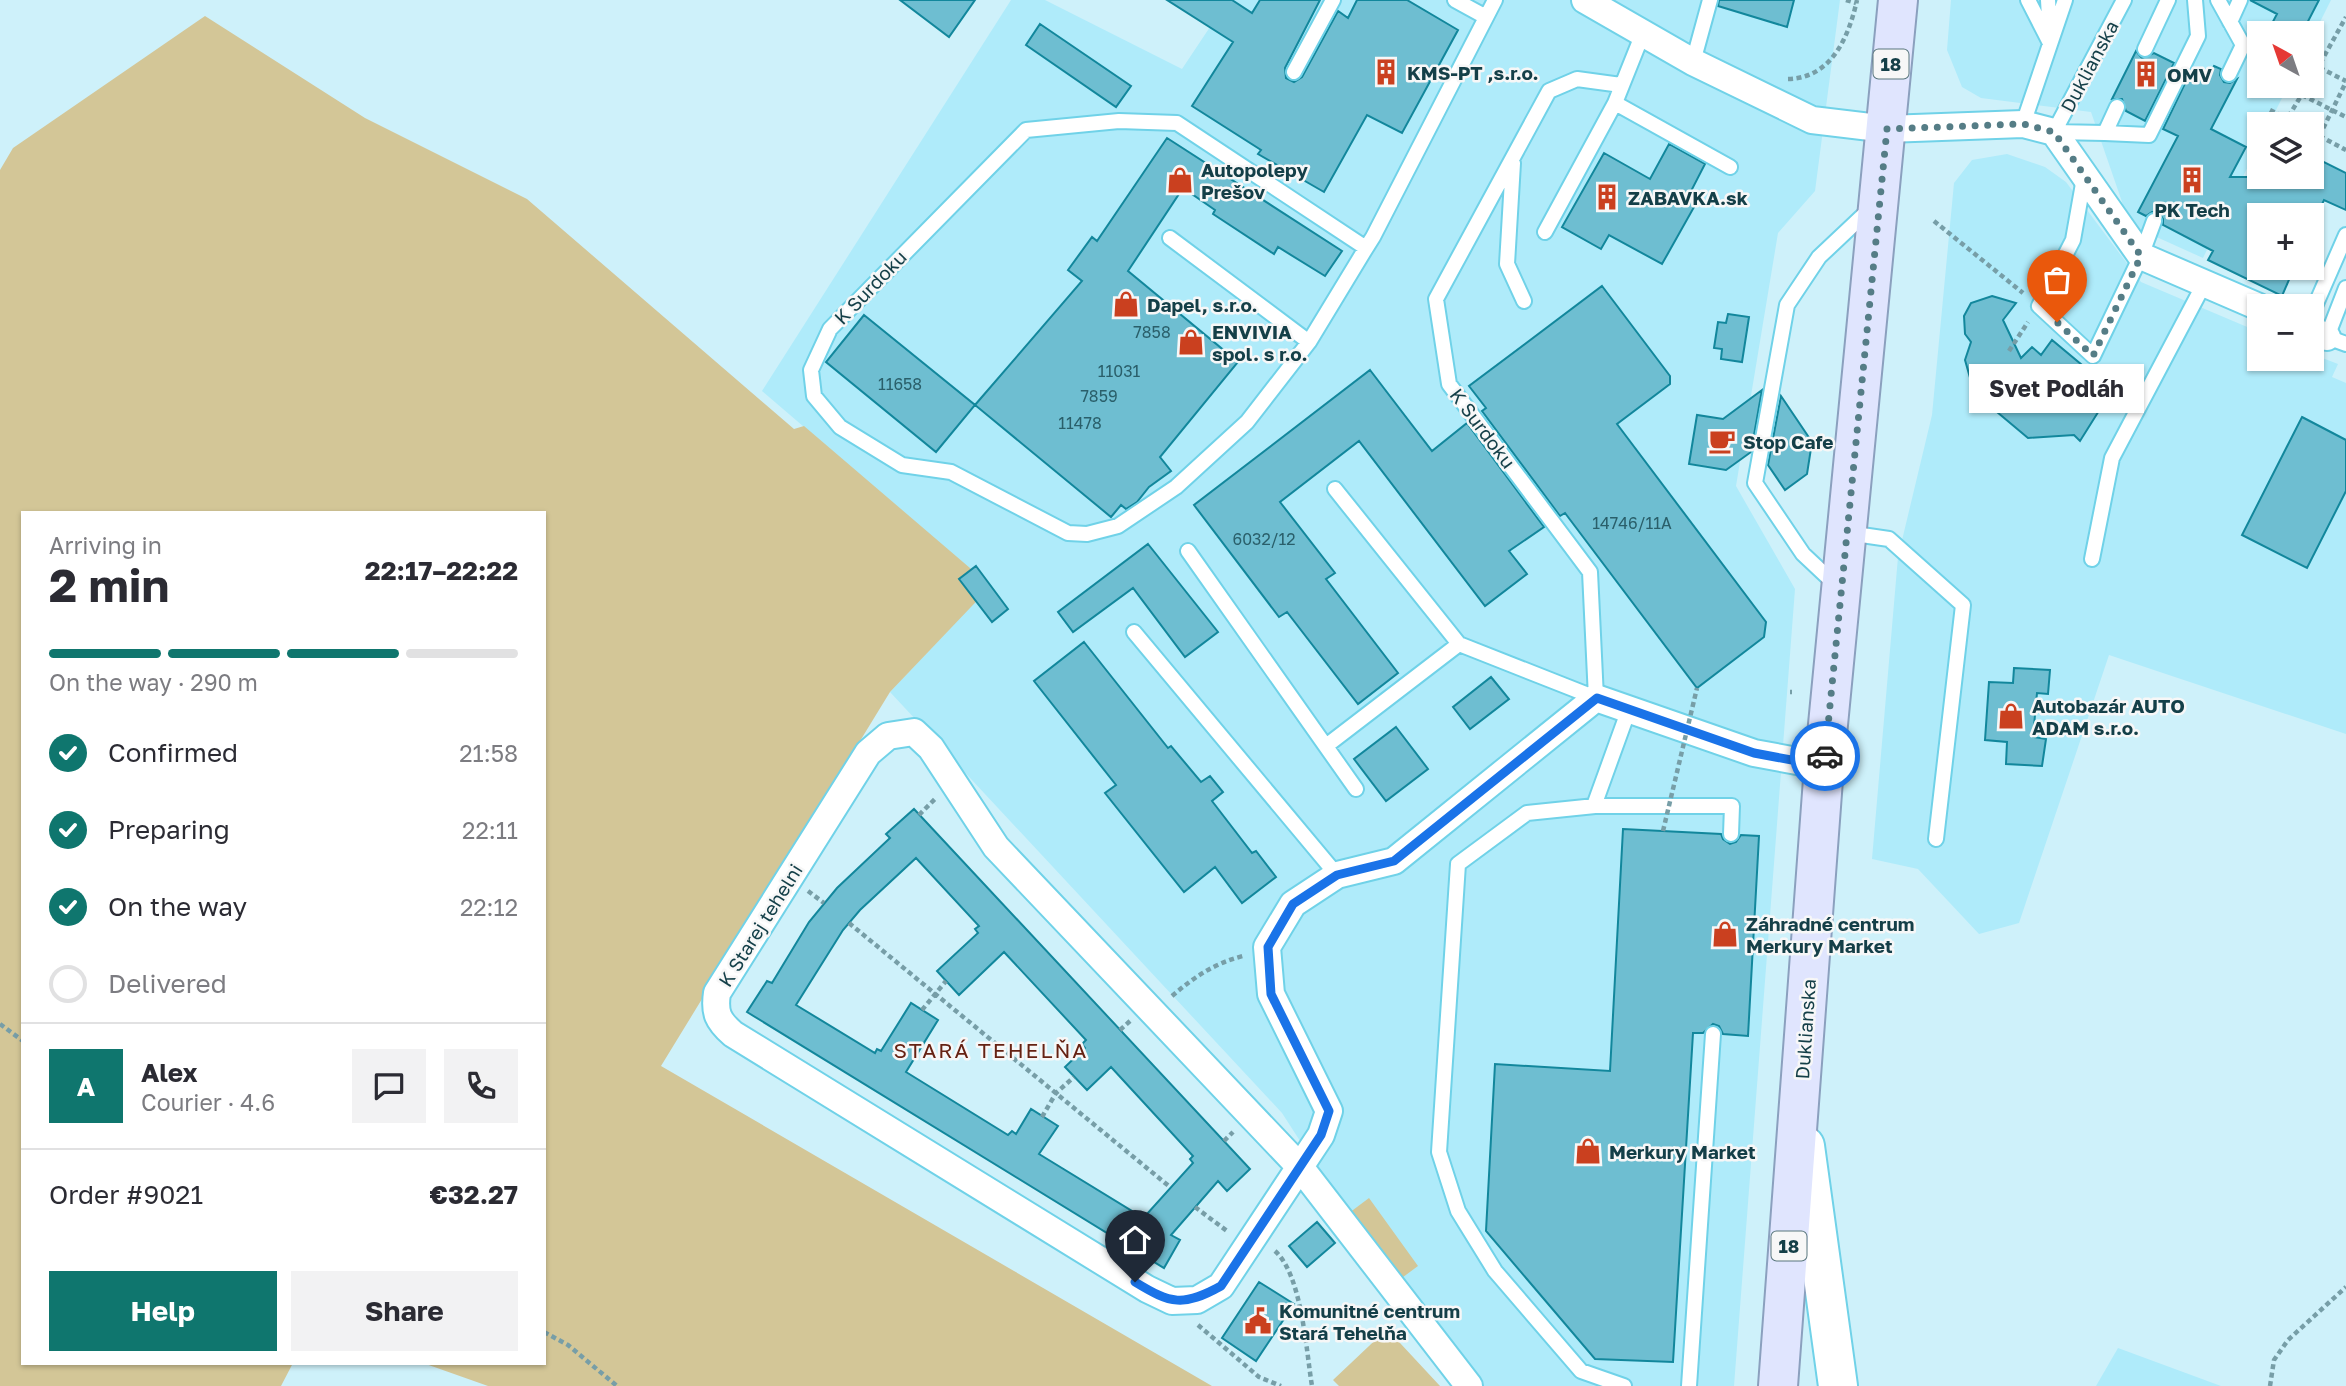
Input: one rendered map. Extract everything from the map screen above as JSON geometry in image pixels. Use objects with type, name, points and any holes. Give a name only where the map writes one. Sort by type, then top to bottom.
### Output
[{"type":"main road","name":"Duklianska","points":[[1778,1386],[1824,766],[1898,0]]},
{"type":"street","points":[[1585,0],[1693,62],[1812,120],[1887,129]]},
{"type":"street","name":"Duklianska","points":[[1887,129],[2023,124],[2054,132],[2141,256],[2247,302]]},
{"type":"street","points":[[1172,1301],[1197,1300],[1221,1286],[1321,1135],[1329,1111],[1271,994],[1268,950],[1293,904],[1337,875],[1394,861],[1597,698],[1754,753],[1824,766]]},
{"type":"street","name":"K Starej tehelni","points":[[1172,1301],[1147,1289],[733,1034],[720,1023],[715,1010],[717,993],[868,753],[888,736],[914,732],[931,747],[996,847],[1300,1167],[1469,1386]]},
{"type":"street","points":[[1800,1107],[1838,1386]]},
{"type":"lane","points":[[1294,72],[1333,0]]},
{"type":"lane","points":[[1455,0],[1486,17]]},
{"type":"lane","name":"K Surdoku","points":[[1366,248],[1178,123],[1119,121],[1026,130],[830,329],[811,370],[814,396],[840,427],[902,465],[951,471],[1068,533],[1087,534],[1118,526],[1176,487],[1247,422],[1309,342],[1366,248],[1494,0]]},
{"type":"lane","points":[[1693,62],[1710,0]]},
{"type":"lane","points":[[2028,0],[2050,43]]},
{"type":"lane","points":[[2048,0],[2050,43]]},
{"type":"lane","points":[[2023,124],[2065,0]]},
{"type":"lane","name":"Duklianska","points":[[2054,132],[2124,0]]},
{"type":"lane","points":[[2145,49],[2168,0]]},
{"type":"lane","points":[[2054,132],[2149,135],[2198,36],[2195,0]]},
{"type":"lane","points":[[2218,0],[2244,45],[2229,74]]},
{"type":"lane","points":[[2230,22],[2240,0]]},
{"type":"lane","points":[[1545,232],[1615,103],[1643,33]]},
{"type":"lane","name":"K Surdoku","points":[[1597,698],[1590,572],[1449,384],[1436,299],[1549,91],[1577,79],[1621,85]]},
{"type":"lane","points":[[1615,103],[1730,167]]},
{"type":"lane","points":[[2105,133],[2117,107]]},
{"type":"lane","name":"K Surdoku","points":[[1514,155],[1507,264],[1524,301]]},
{"type":"lane","points":[[2084,178],[2073,240],[2039,306],[2093,356],[2141,256],[2154,220]]},
{"type":"lane","points":[[1840,589],[1803,554],[1755,483],[1787,305],[1819,257],[1880,200]]},
{"type":"lane","points":[[2320,294],[2346,235]]},
{"type":"lane","points":[[1170,238],[1309,342]]},
{"type":"lane","points":[[2092,559],[2112,458],[2204,284]]},
{"type":"lane","points":[[2328,337],[2346,288]]},
{"type":"lane","points":[[1335,489],[1459,644],[1597,698]]},
{"type":"lane","points":[[1846,533],[1889,539],[1963,605],[1936,839]]},
{"type":"lane","points":[[1188,551],[1356,789]]},
{"type":"lane","points":[[1135,632],[1337,875]]},
{"type":"lane","points":[[1326,746],[1459,644]]},
{"type":"lane","points":[[1595,803],[1629,709]]},
{"type":"lane","points":[[1624,1386],[1581,1371],[1495,1271],[1458,1211],[1439,1152],[1458,864],[1527,813],[1595,806],[1732,806],[1731,834]]},
{"type":"lane","points":[[1689,1386],[1713,1034]]},
{"type":"path","points":[[1778,79],[1801,79],[1825,66],[1846,41],[1857,1],[1846,0]]},
{"type":"path","points":[[2324,56],[2346,17]]},
{"type":"path","points":[[2324,70],[2346,82],[2324,126]]},
{"type":"path","points":[[2308,98],[2346,117]]},
{"type":"path","points":[[2270,110],[2274,112]]},
{"type":"path","points":[[2324,139],[2346,150]]},
{"type":"path","points":[[1934,221],[2039,306],[2009,351]]},
{"type":"path","points":[[1663,831],[1697,688]]},
{"type":"path","points":[[849,923],[1170,1187]]},
{"type":"path","points":[[1153,1013],[1203,972],[1225,961],[1268,950]]},
{"type":"path","points":[[922,1010],[946,981]]},
{"type":"path","points":[[0,1024],[21,1040]]},
{"type":"path","points":[[1042,1117],[1056,1093],[1074,1077]]},
{"type":"path","points":[[1195,1207],[1286,1261],[1296,1297],[1312,1386]]},
{"type":"path","points":[[2270,1386],[2274,1360],[2288,1340],[2346,1287]]},
{"type":"path","points":[[1172,1301],[1259,1377],[1281,1386]]},
{"type":"path","points":[[546,1333],[568,1345],[617,1386]]},
{"type":"shaded area","points":[[1011,0],[1045,0],[1182,69],[1228,0],[1840,0],[1815,191],[1778,233],[1736,486],[1795,589],[1734,1386],[1458,1386],[1282,1113],[890,692],[990,586],[762,391]]},
{"type":"shaded area","points":[[1951,0],[2331,0],[2320,21],[2247,21],[2247,98],[2282,98],[2275,112],[2247,112],[2247,168],[2203,258],[2130,225],[2091,112],[1981,98],[1962,87],[1947,50]]},
{"type":"shaded area","points":[[205,16],[365,118],[527,199],[794,429],[804,426],[991,586],[890,692],[661,1066],[1212,1386],[488,1386],[429,1365],[546,1365],[546,511],[21,511],[21,1365],[292,1365],[281,1386],[0,1386],[0,170],[13,148]]},
{"type":"shaded area","points":[[2007,154],[2045,167],[2066,182],[2141,282],[2247,327],[2247,371],[2324,371],[2324,359],[2338,364],[2332,377],[2346,383],[2346,734],[2109,655],[2019,923],[1979,934],[1918,869],[1872,859],[1898,557],[1932,415],[1954,183],[1972,160]]},
{"type":"shaded area","points":[[1369,1198],[1418,1266],[1395,1283],[1345,1216]]},
{"type":"shaded area","points":[[1387,1329],[1440,1386],[1339,1386],[1333,1380]]},
{"type":"shaded area","points":[[2118,1348],[2221,1386],[2096,1386]]},
{"type":"building","points":[[900,0],[975,0],[949,37]]},
{"type":"building","points":[[1167,0],[1232,0],[1252,13],[1260,0],[1320,0],[1285,68],[1286,78],[1294,82],[1302,77],[1338,11],[1348,18],[1357,0],[1407,0],[1458,30],[1402,133],[1367,115],[1324,192],[1258,154],[1261,150],[1192,106],[1233,42]]},
{"type":"building","points":[[1719,0],[1794,0],[1787,27],[1718,6]]},
{"type":"building","points":[[2250,0],[2319,0],[2308,21],[2273,21],[2277,14]]},
{"type":"building","points":[[1040,24],[1131,86],[1116,107],[1026,45]]},
{"type":"building","name":"OMV","points":[[2136,51],[2142,58],[2154,53],[2174,63],[2145,121],[2126,111],[2122,99],[2112,99]]},
{"type":"building","points":[[2214,66],[2221,69],[2220,75],[2224,82],[2230,83],[2237,79],[2211,129],[2246,147],[2230,177],[2247,177],[2247,189],[2324,189],[2324,162],[2346,173],[2346,210],[2324,200],[2323,203],[2247,203],[2247,279],[2208,260],[2213,251],[2163,225],[2163,219],[2158,212],[2146,216],[2138,212],[2178,136],[2163,129],[2191,71],[2207,79]]},
{"type":"building","points":[[1167,138],[1342,251],[1325,276],[1278,247],[1274,254],[1213,214],[1215,210],[1183,188],[1128,271],[1238,362],[1160,457],[1171,471],[1149,487],[1137,502],[1126,509],[1121,505],[1111,517],[975,405],[1082,281],[1068,270],[1092,237],[1097,241]]},
{"type":"building","points":[[1669,144],[1705,164],[1689,195],[1698,200],[1662,264],[1609,235],[1601,249],[1562,227],[1604,153],[1650,179]]},
{"type":"building","points":[[2249,280],[2289,280],[2283,294]]},
{"type":"building","points":[[1602,286],[1670,376],[1670,384],[1617,424],[1766,622],[1764,637],[1697,688],[1565,513],[1560,516],[1482,411],[1486,408],[1469,386]]},
{"type":"building","points":[[1992,296],[2016,303],[2003,320],[2021,358],[2032,347],[2041,355],[2052,340],[2112,390],[2080,441],[2074,435],[2028,438],[1997,412],[1995,391],[1983,389],[1971,381],[1965,360],[1971,342],[1965,334],[1964,316],[1971,303]]},
{"type":"building","points":[[1728,314],[1749,317],[1742,362],[1721,359],[1722,349],[1714,348],[1718,322],[1726,323]]},
{"type":"building","points":[[864,315],[975,405],[936,452],[826,362]]},
{"type":"building","points":[[1370,370],[1432,451],[1467,423],[1544,527],[1509,551],[1527,574],[1485,606],[1359,441],[1280,502],[1335,573],[1326,579],[1398,673],[1358,704],[1287,612],[1279,617],[1194,505]]},
{"type":"building","points":[[1762,390],[1751,452],[1726,470],[1689,464],[1697,415],[1723,419]]},
{"type":"building","points":[[1781,396],[1812,442],[1807,474],[1785,490],[1768,465]]},
{"type":"building","points":[[2302,417],[2346,440],[2346,491],[2307,568],[2242,535]]},
{"type":"building","points":[[1148,544],[1218,632],[1185,657],[1133,588],[1073,632],[1058,612]]},
{"type":"building","points":[[976,566],[1008,609],[992,622],[959,579]]},
{"type":"building","points":[[1084,642],[1168,748],[1171,746],[1201,782],[1210,776],[1223,792],[1212,801],[1252,853],[1256,851],[1276,877],[1242,903],[1215,867],[1184,892],[1105,793],[1116,785],[1034,681]]},
{"type":"building","name":"Autobazár AUTO ADAM s.r.o.","points":[[2014,668],[2050,670],[2048,694],[2037,693],[2033,737],[2046,739],[2042,766],[2006,764],[2007,742],[1985,740],[1989,682],[2013,683]]},
{"type":"building","points":[[1491,677],[1509,699],[1470,729],[1453,707]]},
{"type":"building","points":[[1396,727],[1428,769],[1386,801],[1354,759]]},
{"type":"building","points":[[914,809],[1250,1169],[1227,1191],[1218,1181],[1171,1235],[1180,1240],[1164,1268],[747,1012],[767,981],[772,983],[809,922],[837,888],[890,838],[886,834]],"holes":[[[916,858],[979,926],[975,929],[978,933],[937,971],[959,995],[1004,952],[1086,1040],[1082,1044],[1085,1048],[1065,1067],[1087,1090],[1111,1067],[1193,1156],[1190,1159],[1193,1163],[1142,1217],[1039,1154],[1058,1126],[1031,1109],[1016,1134],[1012,1131],[1008,1135],[906,1072],[938,1020],[911,1003],[881,1051],[877,1049],[875,1053],[796,1005],[843,930],[860,910]]]},
{"type":"building","name":"Merkury Market","points":[[1623,829],[1721,834],[1730,844],[1736,842],[1741,835],[1759,836],[1748,1036],[1723,1034],[1719,1026],[1713,1024],[1703,1033],[1693,1033],[1673,1362],[1595,1359],[1486,1231],[1495,1064],[1610,1071]]},
{"type":"building","points":[[1317,1222],[1335,1243],[1307,1267],[1289,1246]]},
{"type":"building","name":"Komunitné centrum Stará Tehelňa","points":[[1259,1282],[1294,1304],[1256,1361],[1222,1338]]},
{"type":"way so far","points":[[1825,756],[1887,129],[2023,124],[2054,132],[2141,256],[2093,356],[2057,322]]},
{"type":"place","name":"KMS-PT ,s.r.o.","points":[[1386,72]]},
{"type":"place","name":"OMV","points":[[2146,74]]},
{"type":"place","name":"Autopolepy Prešov","points":[[1180,180]]},
{"type":"place","name":"PK Tech","points":[[2192,180]]},
{"type":"place","name":"ZABAVKA.sk","points":[[1607,197]]},
{"type":"place","name":"Dapel, s.r.o.","points":[[1126,304]]},
{"type":"place","name":"Svet Podláh","points":[[2057,322]]},
{"type":"place","name":"ENVIVIA spol. s r.o.","points":[[1191,342]]},
{"type":"place","name":"Stop Cafe","points":[[1722,441]]},
{"type":"place","name":"Autobazár AUTO ADAM s.r.o.","points":[[2011,716]]},
{"type":"place","name":"Záhradné centrum Merkury Market","points":[[1725,934]]},
{"type":"place","name":"Merkury Market","points":[[1588,1151]]},
{"type":"place","name":"Komunitné centrum Stará Tehelňa","points":[[1258,1321]]},
{"type":"district","name":"STARÁ TEHELŇA","points":[[991,1050]]},
{"type":"route","points":[[1135,1282],[1172,1301],[1197,1300],[1221,1286],[1321,1135],[1329,1111],[1271,994],[1268,947],[1293,904],[1337,875],[1394,861],[1597,698],[1754,753],[1824,766],[1825,756]]}]
